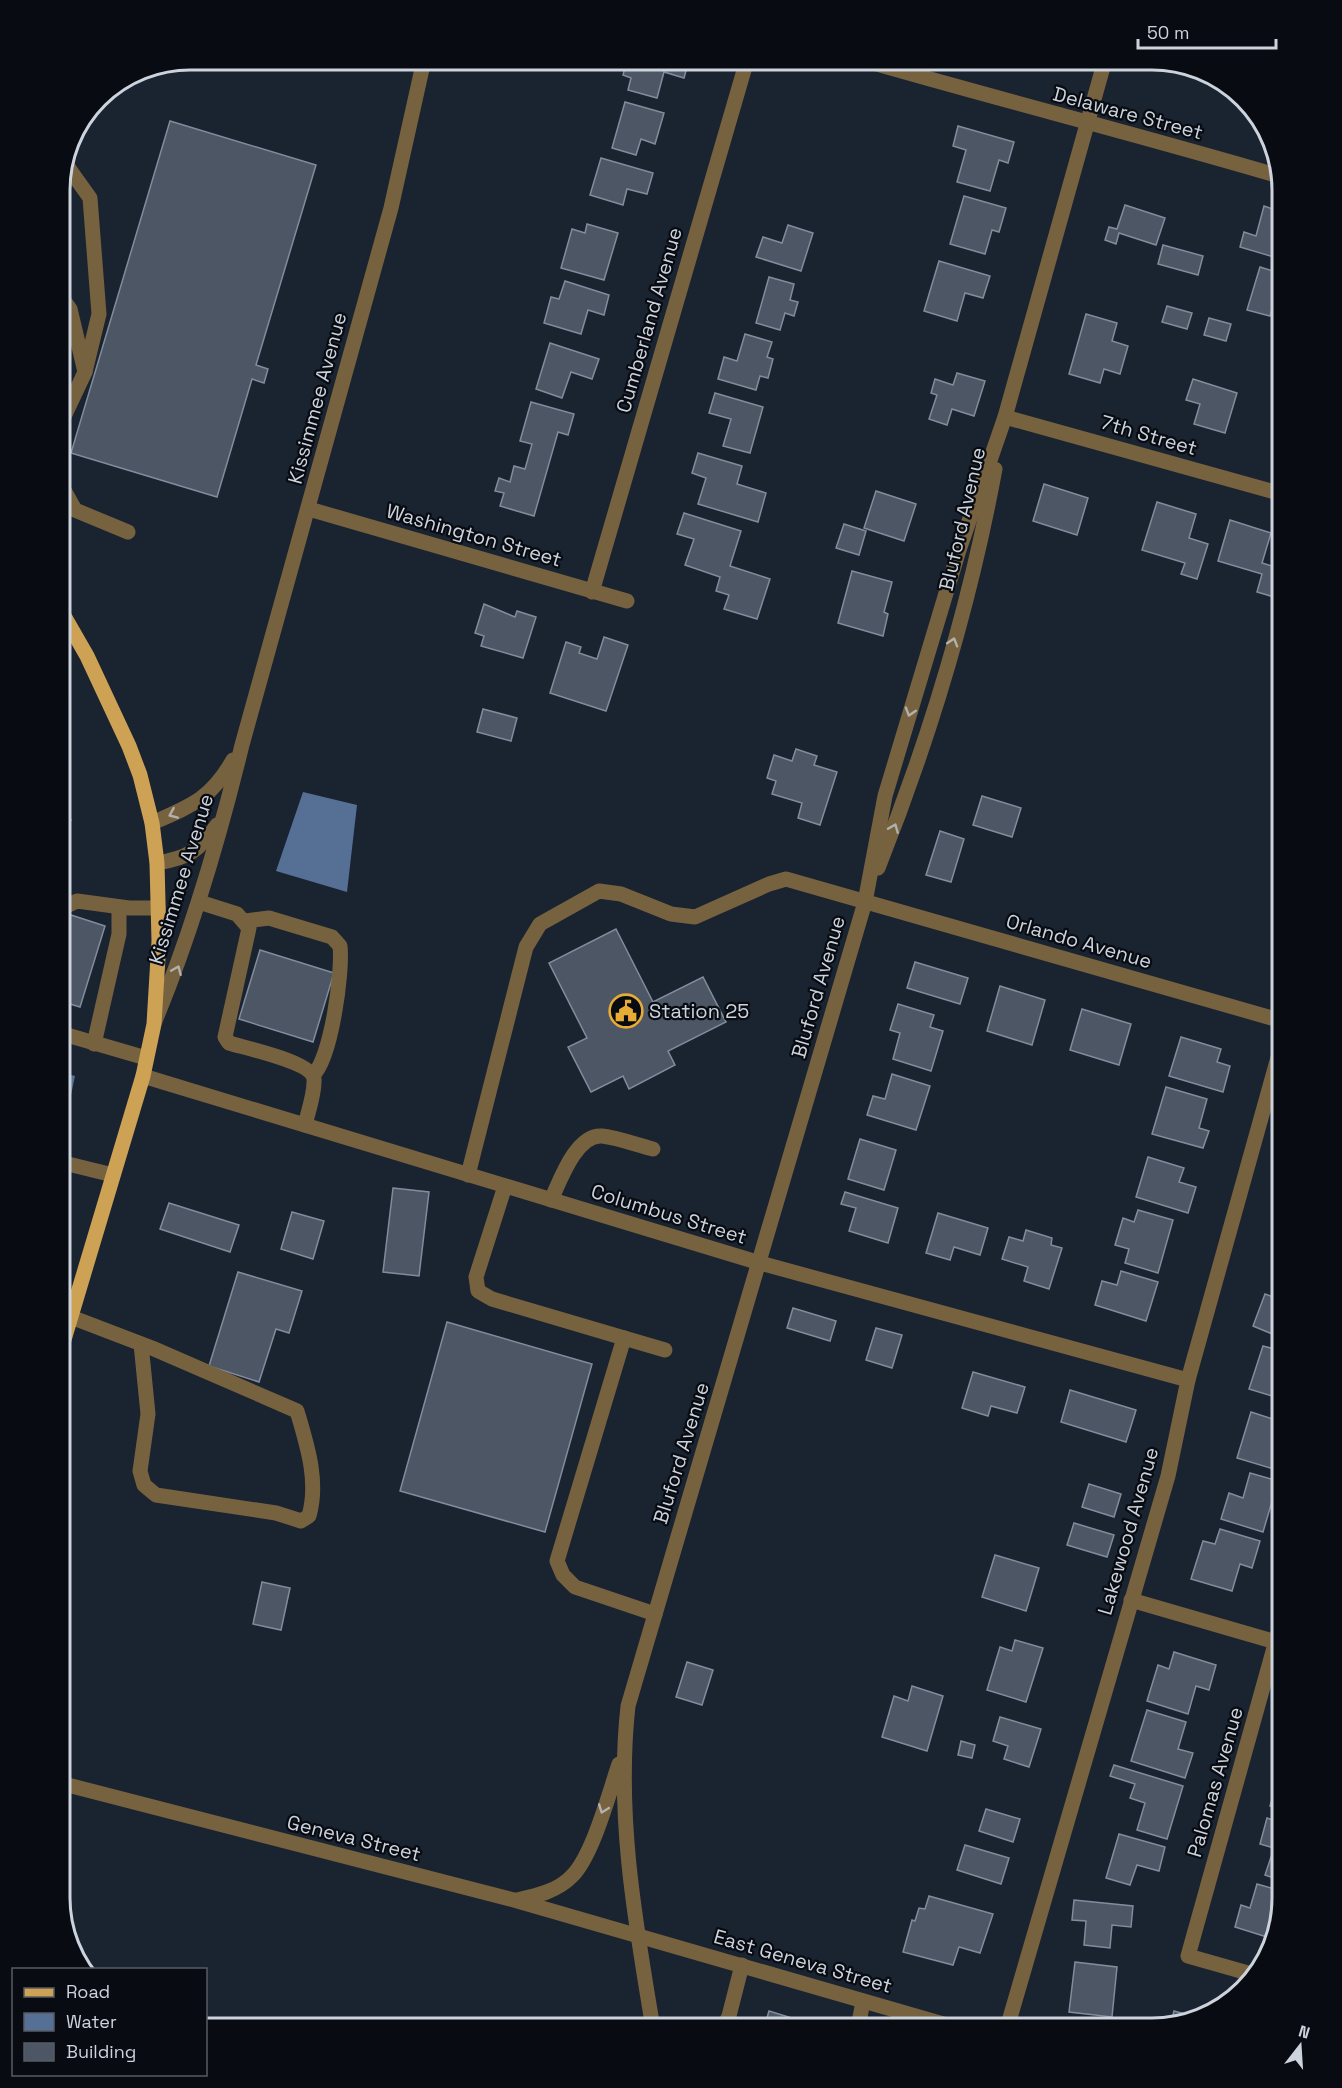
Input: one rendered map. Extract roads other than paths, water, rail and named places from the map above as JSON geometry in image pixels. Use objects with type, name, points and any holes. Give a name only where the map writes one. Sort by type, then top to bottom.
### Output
[{"type":"main road","points":[[71,628],[87,656],[129,747],[152,823]]},
{"type":"main road","name":"Kissimmee Avenue","points":[[71,1317],[142,1076],[154,1024],[159,941],[157,863],[152,823]]},
{"type":"street","name":"Kissimmee Avenue","points":[[154,1024],[183,953],[225,814],[242,745],[391,208],[422,70]]},
{"type":"street","name":"Cumberland Avenue","points":[[592,592],[744,71]]},
{"type":"street","name":"Delaware Street","points":[[899,71],[1270,173]]},
{"type":"street","name":"Bluford Avenue","points":[[651,2017],[638,1935],[624,1817],[623,1754],[628,1706],[865,902],[885,796],[959,550],[1005,417],[1102,71]]},
{"type":"street","points":[[71,403],[85,372],[99,314],[90,198],[72,173]]},
{"type":"street","points":[[71,313],[85,372]]},
{"type":"street","name":"7th Street","points":[[1005,417],[1271,491]]},
{"type":"street","points":[[71,502],[75,510],[128,532]]},
{"type":"street","name":"Washington Street","points":[[309,509],[627,601]]},
{"type":"street","name":"Kissimmee Avenue","points":[[152,823],[191,806],[220,784],[242,745]]},
{"type":"street","points":[[157,863],[182,859],[204,844],[225,814]]},
{"type":"street","name":"Orlando Avenue","points":[[468,1175],[526,948],[540,924],[599,891],[621,894],[671,914],[695,917],[769,884],[786,879],[1271,1018]]},
{"type":"street","points":[[71,904],[77,901],[119,907],[158,908]]},
{"type":"street","points":[[199,902],[237,914],[245,921],[249,935],[225,1037],[230,1043],[292,1062],[309,1070],[313,1075]]},
{"type":"street","points":[[94,1044],[119,934],[119,907]]},
{"type":"street","points":[[245,921],[269,918],[332,937],[340,946],[339,997],[320,1064],[313,1075],[305,1125]]},
{"type":"street","points":[[71,1036],[146,1058]]},
{"type":"street","name":"Columbus Street","points":[[142,1076],[760,1263],[1188,1380]]},
{"type":"street","name":"Lakewood Avenue","points":[[1010,2018],[1168,1476],[1188,1380],[1271,1082]]},
{"type":"street","points":[[551,1200],[574,1153],[587,1139],[600,1136],[653,1149]]},
{"type":"street","points":[[70,1165],[113,1175]]},
{"type":"street","points":[[505,1186],[476,1277],[478,1291],[492,1299],[665,1350]]},
{"type":"street","points":[[71,1317],[141,1344],[297,1411],[308,1447],[312,1477],[314,1495],[309,1516],[301,1521],[276,1513],[156,1495],[144,1485],[140,1471],[148,1414],[141,1344]]},
{"type":"street","points":[[624,1338],[557,1561],[563,1575],[575,1587],[655,1614]]},
{"type":"street","points":[[1131,1600],[1271,1641]]},
{"type":"street","name":"Palomas Avenue","points":[[1245,1972],[1188,1956],[1271,1660]]},
{"type":"street","points":[[514,1900],[534,1896],[557,1887],[572,1876],[588,1848],[623,1754]]},
{"type":"street","name":"Geneva Street","points":[[70,1786],[514,1900],[638,1935]]},
{"type":"street","name":"East Geneva Street","points":[[638,1935],[919,2018]]},
{"type":"street","points":[[728,2018],[742,1965]]},
{"type":"street","points":[[860,2018],[863,2001]]},
{"type":"water","points":[[303,792],[357,805],[347,892],[276,871]]},
{"type":"water","points":[[70,1075],[75,1076],[70,1098]]},
{"type":"place","name":"Station 25","points":[[626,1011]]}]
